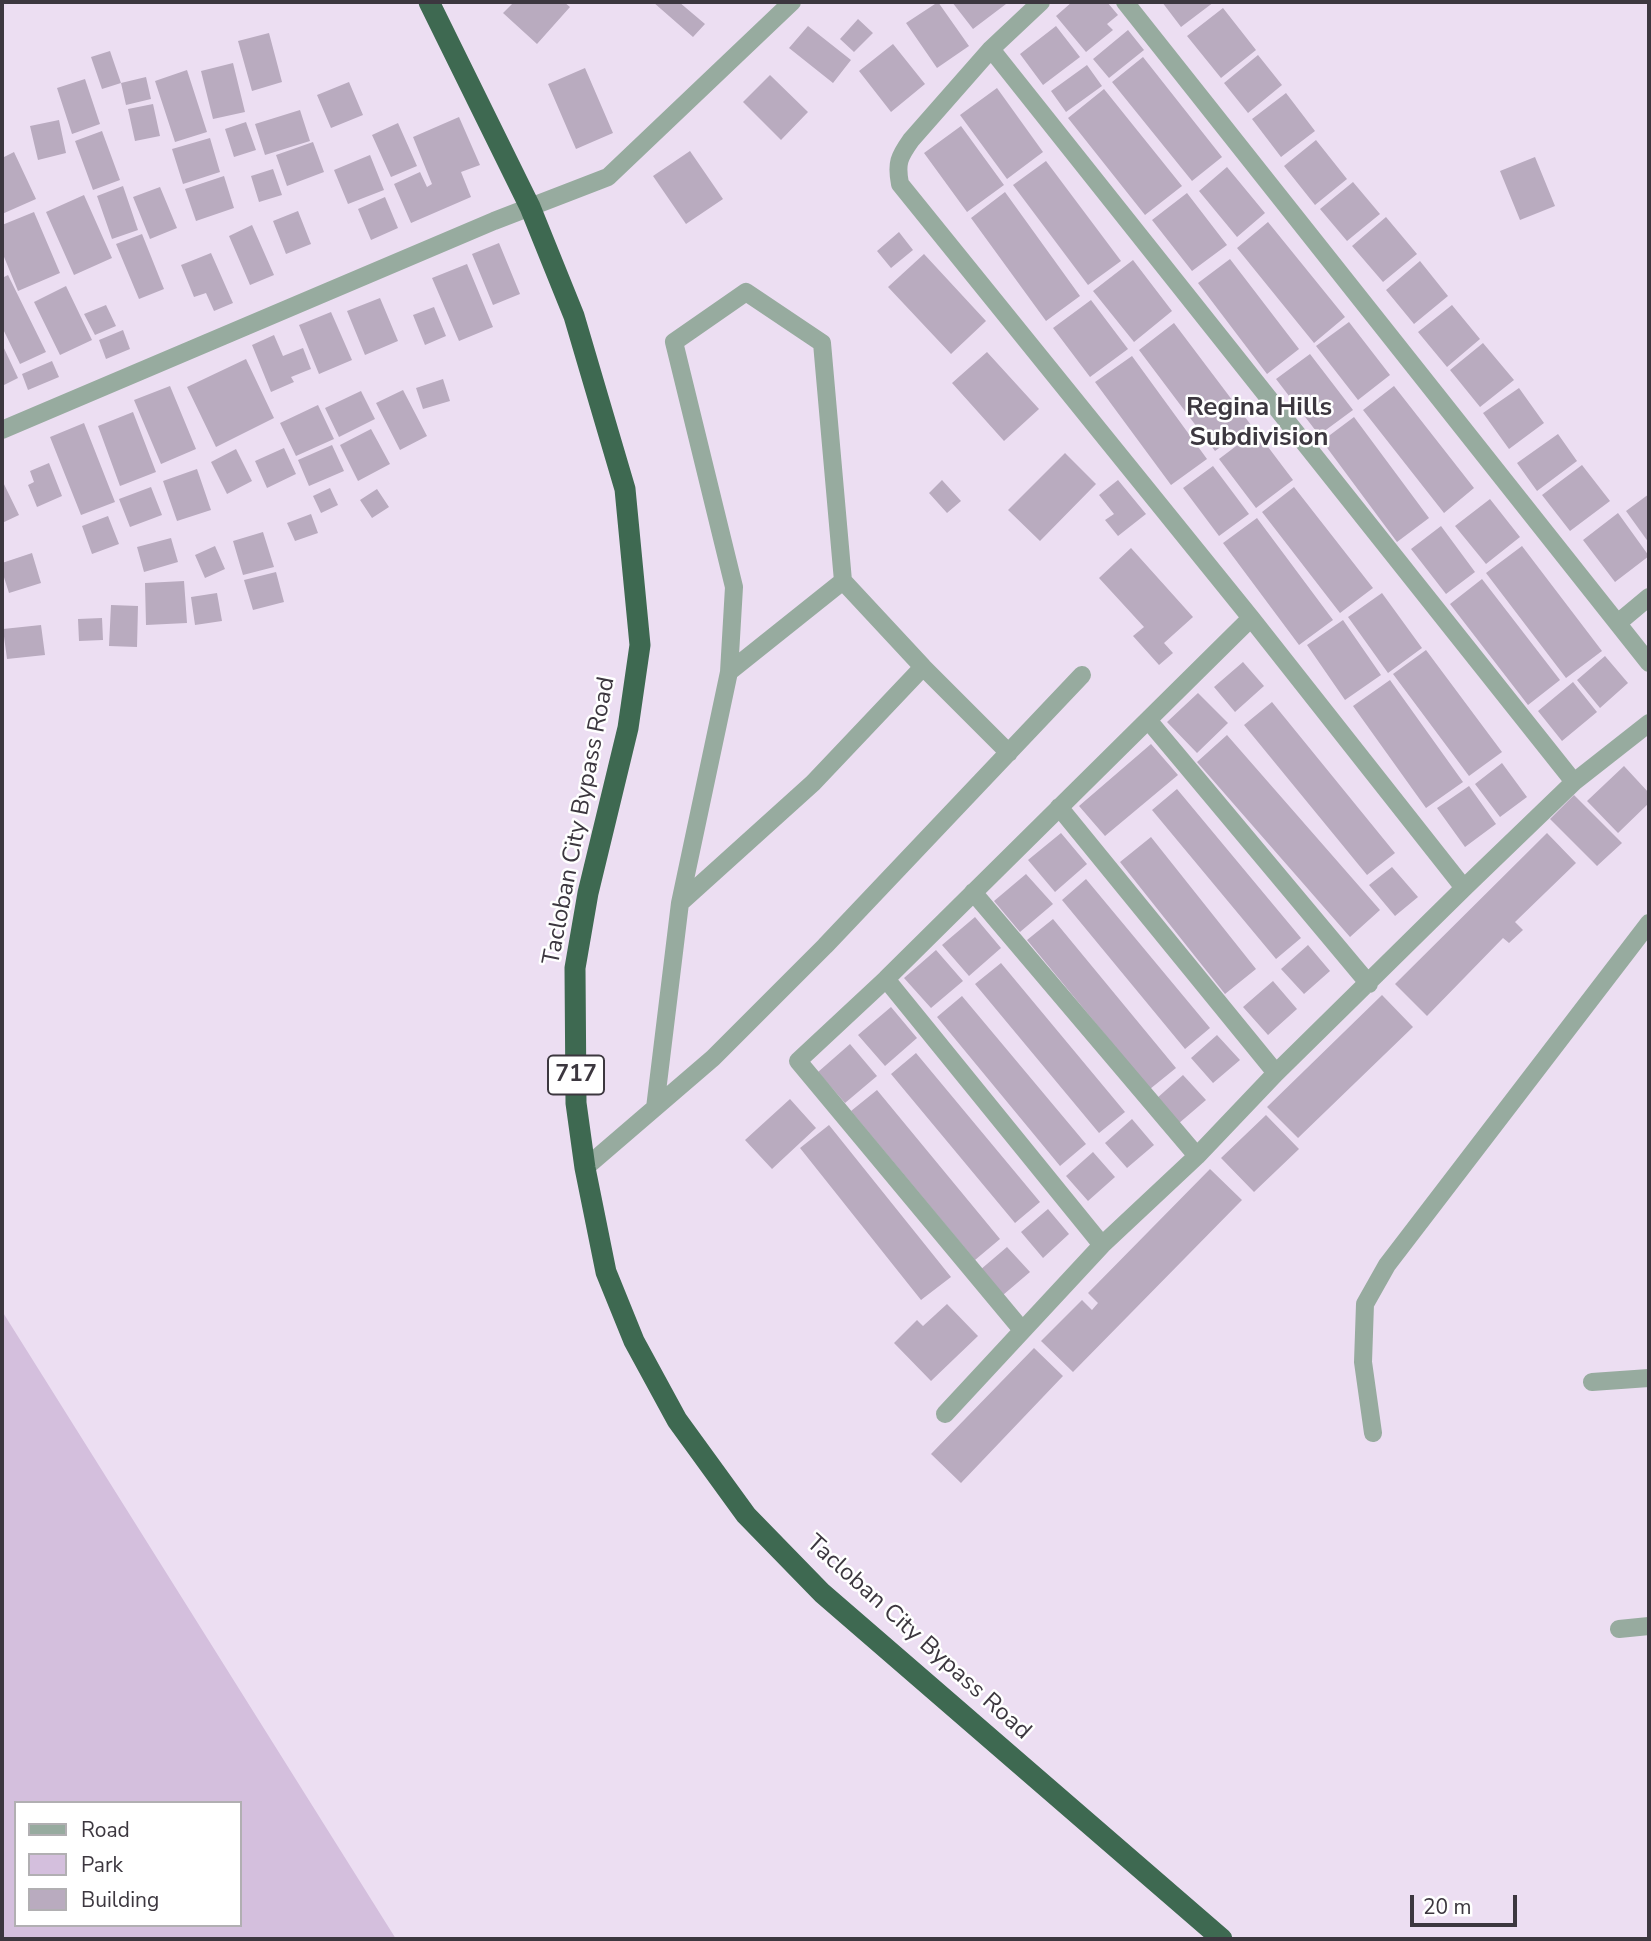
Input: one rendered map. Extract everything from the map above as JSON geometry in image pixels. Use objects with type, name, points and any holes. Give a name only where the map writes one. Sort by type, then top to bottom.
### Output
[{"type":"highway","name":"Tacloban City Bypass Road","points":[[429,2],[530,207],[574,316],[625,489],[640,645],[628,728],[589,893],[575,968],[576,1103],[585,1168],[606,1272],[634,1341],[677,1420],[746,1516],[822,1593],[1222,1939]]},
{"type":"street","points":[[2,430],[607,177],[792,2]]},
{"type":"street","points":[[1041,2],[991,49],[902,153],[897,166],[900,184],[1251,618],[1464,888]]},
{"type":"street","points":[[1125,2],[1649,663]]},
{"type":"street","points":[[991,49],[1574,782]]},
{"type":"street","points":[[655,1108],[680,903],[729,672],[734,587],[674,342],[746,292],[822,343],[843,580],[923,667],[1009,753]]},
{"type":"street","points":[[729,672],[843,580]]},
{"type":"street","points":[[1619,622],[1649,597]]},
{"type":"street","points":[[1022,1330],[798,1061],[886,979],[1251,618]]},
{"type":"street","points":[[680,903],[813,783],[923,667]]},
{"type":"street","points":[[585,1168],[713,1058],[1082,675]]},
{"type":"street","points":[[1148,720],[1369,984]]},
{"type":"street","points":[[945,1414],[1102,1245],[1197,1156],[1276,1073],[1464,888],[1574,782],[1649,723]]},
{"type":"street","points":[[1059,807],[1276,1073]]},
{"type":"street","points":[[973,892],[1197,1156]]},
{"type":"street","points":[[1373,1433],[1363,1362],[1365,1304],[1387,1265],[1649,923]]},
{"type":"street","points":[[886,979],[1102,1245]]},
{"type":"street","points":[[1592,1382],[1649,1378]]},
{"type":"street","points":[[1619,1629],[1649,1626]]},
{"type":"green space","points":[[2,1311],[396,1939],[2,1939]]},
{"type":"building","points":[[514,2],[564,2],[570,7],[537,44],[503,13]]},
{"type":"building","points":[[653,2],[679,2],[705,24],[693,37]]},
{"type":"building","points":[[938,2],[969,46],[937,68],[906,23]]},
{"type":"building","points":[[952,2],[1004,2],[1006,4],[973,29]]},
{"type":"building","points":[[1072,2],[1107,2],[1118,15],[1107,24],[1113,30],[1086,52],[1056,16]]},
{"type":"building","points":[[1162,2],[1214,2],[1181,27]]},
{"type":"building","points":[[1223,8],[1256,50],[1221,78],[1187,36]]},
{"type":"building","points":[[858,19],[873,33],[854,52],[840,39]]},
{"type":"building","points":[[808,26],[851,60],[833,83],[789,48]]},
{"type":"building","points":[[1056,26],[1080,57],[1043,85],[1020,54]]},
{"type":"building","points":[[1128,30],[1144,50],[1109,78],[1093,59]]},
{"type":"building","points":[[269,33],[282,82],[252,91],[238,41]]},
{"type":"building","points":[[893,44],[925,84],[891,112],[859,71]]},
{"type":"building","points":[[110,51],[121,83],[102,89],[91,57]]},
{"type":"building","points":[[1258,55],[1282,85],[1248,113],[1224,83]]},
{"type":"building","points":[[1143,57],[1222,157],[1192,181],[1112,82]]},
{"type":"building","points":[[233,63],[245,112],[213,119],[201,71]]},
{"type":"building","points":[[1087,65],[1102,86],[1066,112],[1051,91]]},
{"type":"building","points":[[585,68],[613,133],[576,149],[548,84]]},
{"type":"building","points":[[187,70],[207,132],[175,142],[155,81]]},
{"type":"building","points":[[770,75],[808,112],[781,140],[743,102]]},
{"type":"building","points":[[146,77],[151,99],[126,105],[121,83]]},
{"type":"building","points":[[85,79],[100,124],[72,134],[57,88]]},
{"type":"building","points":[[349,82],[363,115],[331,128],[317,95]]},
{"type":"building","points":[[997,88],[1043,152],[1007,179],[960,115]]},
{"type":"building","points":[[1104,89],[1182,186],[1145,215],[1068,118]]},
{"type":"building","points":[[1286,93],[1315,131],[1281,157],[1252,119]]},
{"type":"building","points":[[153,104],[160,136],[135,141],[128,109]]},
{"type":"building","points":[[300,110],[310,141],[265,155],[255,124]]},
{"type":"building","points":[[459,117],[480,165],[461,172],[471,197],[411,223],[394,184],[420,172],[427,187],[432,184],[413,137]]},
{"type":"building","points":[[59,120],[66,153],[38,160],[30,126]]},
{"type":"building","points":[[246,122],[256,150],[234,157],[225,129]]},
{"type":"building","points":[[398,123],[417,166],[391,177],[372,135]]},
{"type":"building","points":[[961,126],[1004,185],[967,212],[924,153]]},
{"type":"building","points":[[102,131],[120,180],[93,190],[75,141]]},
{"type":"building","points":[[210,138],[220,172],[183,184],[172,149]]},
{"type":"building","points":[[1316,140],[1347,179],[1315,205],[1284,166]]},
{"type":"building","points":[[313,142],[324,172],[287,186],[276,155]]},
{"type":"building","points":[[690,151],[723,199],[686,224],[653,176]]},
{"type":"building","points":[[14,152],[36,199],[2,214],[2,158]]},
{"type":"building","points":[[370,155],[384,190],[348,204],[334,170]]},
{"type":"building","points":[[1535,157],[1555,206],[1520,220],[1500,171]]},
{"type":"building","points":[[1046,161],[1121,261],[1088,285],[1013,185]]},
{"type":"building","points":[[1227,167],[1265,213],[1237,237],[1199,191]]},
{"type":"building","points":[[273,169],[282,195],[259,202],[251,176]]},
{"type":"building","points":[[224,176],[234,208],[196,221],[185,189]]},
{"type":"building","points":[[1353,182],[1380,214],[1347,241],[1320,209]]},
{"type":"building","points":[[123,186],[138,230],[112,239],[97,196]]},
{"type":"building","points":[[160,187],[177,228],[150,239],[133,197]]},
{"type":"building","points":[[1005,192],[1080,296],[1046,321],[971,218]]},
{"type":"building","points":[[1187,193],[1227,245],[1192,271],[1152,220]]},
{"type":"building","points":[[84,195],[112,258],[74,275],[46,212]]},
{"type":"building","points":[[385,197],[398,228],[371,240],[358,209]]},
{"type":"building","points":[[298,211],[311,244],[286,254],[273,221]]},
{"type":"building","points":[[34,212],[60,273],[18,291],[2,252],[2,225]]},
{"type":"building","points":[[1386,217],[1417,254],[1383,282],[1352,246]]},
{"type":"building","points":[[1268,222],[1345,317],[1314,343],[1237,248]]},
{"type":"building","points":[[252,225],[274,275],[250,285],[229,236]]},
{"type":"building","points":[[899,232],[913,250],[891,268],[877,251]]},
{"type":"building","points":[[142,234],[164,289],[139,299],[116,244]]},
{"type":"building","points":[[499,243],[520,294],[493,305],[472,254]]},
{"type":"building","points":[[211,253],[233,303],[214,311],[206,293],[194,297],[181,265]]},
{"type":"building","points":[[924,254],[986,321],[951,354],[888,287]]},
{"type":"building","points":[[1230,259],[1299,349],[1267,374],[1198,283]]},
{"type":"building","points":[[1133,260],[1172,311],[1134,342],[1093,291]]},
{"type":"building","points":[[1420,261],[1448,296],[1414,324],[1386,290]]},
{"type":"building","points":[[467,264],[493,327],[459,341],[432,278]]},
{"type":"building","points":[[8,275],[46,352],[20,364],[2,327],[2,278]]},
{"type":"building","points":[[66,286],[92,340],[60,355],[34,302]]},
{"type":"building","points":[[380,298],[398,341],[365,355],[347,311]]},
{"type":"building","points":[[1091,300],[1128,349],[1090,377],[1053,328]]},
{"type":"building","points":[[106,305],[116,326],[95,335],[84,314]]},
{"type":"building","points":[[1452,305],[1480,339],[1447,367],[1418,332]]},
{"type":"building","points":[[434,307],[446,336],[425,345],[413,315]]},
{"type":"building","points":[[331,312],[352,360],[319,374],[299,325]]},
{"type":"building","points":[[1349,322],[1390,375],[1358,400],[1316,346]]},
{"type":"building","points":[[1174,323],[1251,425],[1215,451],[1139,350]]},
{"type":"building","points":[[123,330],[130,349],[106,359],[99,340]]},
{"type":"building","points":[[274,335],[283,356],[303,348],[311,369],[291,377],[294,382],[271,392],[252,345]]},
{"type":"building","points":[[1483,343],[1514,380],[1480,407],[1450,370]]},
{"type":"building","points":[[2,344],[18,378],[2,386]]},
{"type":"building","points":[[987,352],[1039,409],[1004,441],[952,383]]},
{"type":"building","points":[[1310,354],[1353,410],[1319,435],[1276,379]]},
{"type":"building","points":[[1132,356],[1207,459],[1171,485],[1095,382]]},
{"type":"building","points":[[246,359],[274,418],[216,447],[187,387]]},
{"type":"building","points":[[52,361],[59,377],[28,390],[22,374]]},
{"type":"building","points":[[443,379],[450,401],[423,409],[416,388]]},
{"type":"building","points":[[170,386],[196,449],[161,464],[134,400]]},
{"type":"building","points":[[1394,386],[1474,488],[1444,513],[1363,410]]},
{"type":"building","points":[[1519,388],[1544,423],[1509,449],[1483,413]]},
{"type":"building","points":[[403,390],[427,436],[400,450],[376,403]]},
{"type":"building","points":[[361,391],[375,419],[339,437],[325,408]]},
{"type":"building","points":[[318,405],[334,439],[296,456],[280,423]]},
{"type":"building","points":[[133,412],[156,472],[120,486],[98,426]]},
{"type":"building","points":[[1354,417],[1429,518],[1397,542],[1322,441]]},
{"type":"building","points":[[84,423],[115,502],[81,515],[50,437]]},
{"type":"building","points":[[371,429],[390,464],[358,481],[340,445]]},
{"type":"building","points":[[1256,431],[1293,480],[1256,508],[1219,459]]},
{"type":"building","points":[[1558,434],[1577,461],[1537,491],[1517,463]]},
{"type":"building","points":[[332,445],[344,471],[309,486],[298,460]]},
{"type":"building","points":[[284,448],[296,474],[267,488],[255,461]]},
{"type":"building","points":[[236,449],[252,481],[227,494],[211,462]]},
{"type":"building","points":[[1065,453],[1096,484],[1040,541],[1008,510]]},
{"type":"building","points":[[49,463],[62,496],[37,507],[28,485],[34,482],[30,471]]},
{"type":"building","points":[[1582,465],[1610,501],[1570,531],[1542,495]]},
{"type":"building","points":[[1213,466],[1249,514],[1219,536],[1183,488]]},
{"type":"building","points":[[197,469],[211,510],[177,521],[163,481]]},
{"type":"building","points":[[2,480],[19,515],[2,523]]},
{"type":"building","points":[[942,480],[961,501],[947,513],[929,493]]},
{"type":"building","points":[[1118,480],[1146,514],[1118,536],[1105,520],[1114,514],[1099,495]]},
{"type":"building","points":[[151,487],[162,515],[130,527],[119,499]]},
{"type":"building","points":[[1294,487],[1373,588],[1340,613],[1262,512]]},
{"type":"building","points":[[330,488],[338,505],[321,513],[313,496]]},
{"type":"building","points":[[377,489],[389,507],[372,518],[360,500]]},
{"type":"building","points":[[1649,494],[1649,543],[1626,511]]},
{"type":"building","points":[[1490,499],[1520,537],[1486,564],[1455,526]]},
{"type":"building","points":[[1618,513],[1649,556],[1615,582],[1583,540]]},
{"type":"building","points":[[311,514],[318,533],[295,541],[287,523]]},
{"type":"building","points":[[108,516],[119,544],[92,554],[82,526]]},
{"type":"building","points":[[1257,518],[1333,620],[1299,645],[1223,543]]},
{"type":"building","points":[[1441,526],[1475,572],[1446,594],[1411,549]]},
{"type":"building","points":[[263,532],[274,567],[243,575],[233,541]]},
{"type":"building","points":[[171,538],[178,562],[144,572],[137,547]]},
{"type":"building","points":[[215,546],[225,569],[205,578],[195,555]]},
{"type":"building","points":[[1522,546],[1602,651],[1566,678],[1486,573]]},
{"type":"building","points":[[1131,548],[1193,617],[1164,643],[1173,653],[1159,665],[1133,636],[1144,627],[1099,578]]},
{"type":"building","points":[[32,553],[41,583],[9,593],[2,563]]},
{"type":"building","points":[[276,572],[284,602],[253,610],[244,580]]},
{"type":"building","points":[[1482,579],[1560,680],[1528,705],[1450,604]]},
{"type":"building","points":[[184,581],[187,623],[146,625],[145,583]]},
{"type":"building","points":[[217,593],[222,621],[195,625],[191,597]]},
{"type":"building","points":[[1382,593],[1422,648],[1388,673],[1348,617]]},
{"type":"building","points":[[111,605],[138,606],[137,647],[109,646]]},
{"type":"building","points":[[102,618],[103,640],[79,641],[78,619]]},
{"type":"building","points":[[1343,620],[1381,675],[1345,700],[1307,645]]},
{"type":"building","points":[[41,625],[45,655],[7,659],[3,629]]},
{"type":"building","points":[[1426,650],[1502,752],[1469,776],[1393,674]]},
{"type":"building","points":[[1605,656],[1628,683],[1600,708],[1577,680]]},
{"type":"building","points":[[1243,662],[1264,686],[1235,712],[1214,687]]},
{"type":"building","points":[[1390,680],[1463,782],[1426,808],[1353,706]]},
{"type":"building","points":[[1573,682],[1597,712],[1562,741],[1538,711]]},
{"type":"building","points":[[1198,693],[1228,723],[1197,753],[1167,722]]},
{"type":"building","points":[[1272,702],[1395,853],[1367,875],[1244,725]]},
{"type":"building","points":[[1227,735],[1380,910],[1350,937],[1197,762]]},
{"type":"building","points":[[1151,744],[1178,775],[1105,836],[1079,806]]},
{"type":"building","points":[[1502,763],[1527,797],[1500,817],[1475,784]]},
{"type":"building","points":[[1624,766],[1649,793],[1649,803],[1618,833],[1587,801]]},
{"type":"building","points":[[1469,786],[1496,824],[1465,847],[1437,808]]},
{"type":"building","points":[[1177,789],[1301,938],[1276,959],[1152,810]]},
{"type":"building","points":[[1574,795],[1622,843],[1597,866],[1550,819]]},
{"type":"building","points":[[1061,833],[1087,864],[1055,892],[1028,860]]},
{"type":"building","points":[[1547,833],[1576,863],[1515,922],[1523,930],[1509,943],[1503,938],[1427,1016],[1395,984]]},
{"type":"building","points":[[1151,837],[1256,969],[1225,994],[1120,862]]},
{"type":"building","points":[[1392,867],[1418,897],[1395,916],[1369,885]]},
{"type":"building","points":[[1026,874],[1053,904],[1020,932],[994,901]]},
{"type":"building","points":[[1086,879],[1210,1028],[1185,1049],[1062,900]]},
{"type":"building","points":[[975,917],[1001,948],[969,976],[942,945]]},
{"type":"building","points":[[1053,919],[1176,1068],[1150,1089],[1027,940]]},
{"type":"building","points":[[1308,945],[1330,971],[1304,994],[1281,969]]},
{"type":"building","points":[[936,950],[963,981],[931,1008],[904,978]]},
{"type":"building","points":[[1001,963],[1125,1112],[1099,1133],[975,984]]},
{"type":"building","points":[[1273,981],[1297,1009],[1268,1035],[1243,1007]]},
{"type":"building","points":[[1382,995],[1413,1027],[1298,1138],[1267,1107]]},
{"type":"building","points":[[962,996],[1086,1144],[1060,1166],[937,1017]]},
{"type":"building","points":[[891,1007],[917,1038],[885,1066],[858,1035]]},
{"type":"building","points":[[1217,1035],[1240,1060],[1213,1083],[1191,1058]]},
{"type":"building","points":[[850,1044],[877,1076],[845,1103],[818,1072]]},
{"type":"building","points":[[916,1053],[1040,1202],[1015,1223],[891,1074]]},
{"type":"building","points":[[1183,1075],[1206,1100],[1178,1124],[1156,1099]]},
{"type":"building","points":[[877,1090],[1000,1239],[975,1260],[851,1111]]},
{"type":"building","points":[[790,1099],[816,1128],[772,1169],[745,1140]]},
{"type":"building","points":[[1266,1115],[1299,1149],[1254,1192],[1221,1158]]},
{"type":"building","points":[[1132,1119],[1154,1145],[1127,1168],[1105,1143]]},
{"type":"building","points":[[829,1125],[951,1277],[921,1300],[800,1148]]},
{"type":"building","points":[[1093,1152],[1115,1177],[1088,1201],[1066,1176]]},
{"type":"building","points":[[1210,1169],[1242,1200],[1073,1372],[1041,1341],[1082,1300],[1092,1310],[1098,1303],[1088,1293]]},
{"type":"building","points":[[1048,1209],[1069,1234],[1043,1258],[1021,1232]]},
{"type":"building","points":[[1007,1247],[1030,1272],[1003,1295],[980,1270]]},
{"type":"building","points":[[947,1304],[978,1336],[931,1381],[894,1343],[917,1320],[923,1326]]},
{"type":"building","points":[[1034,1348],[1063,1376],[961,1483],[931,1454]]},
{"type":"district","name":"Regina Hills Subdivision","points":[[1259,424]]}]
